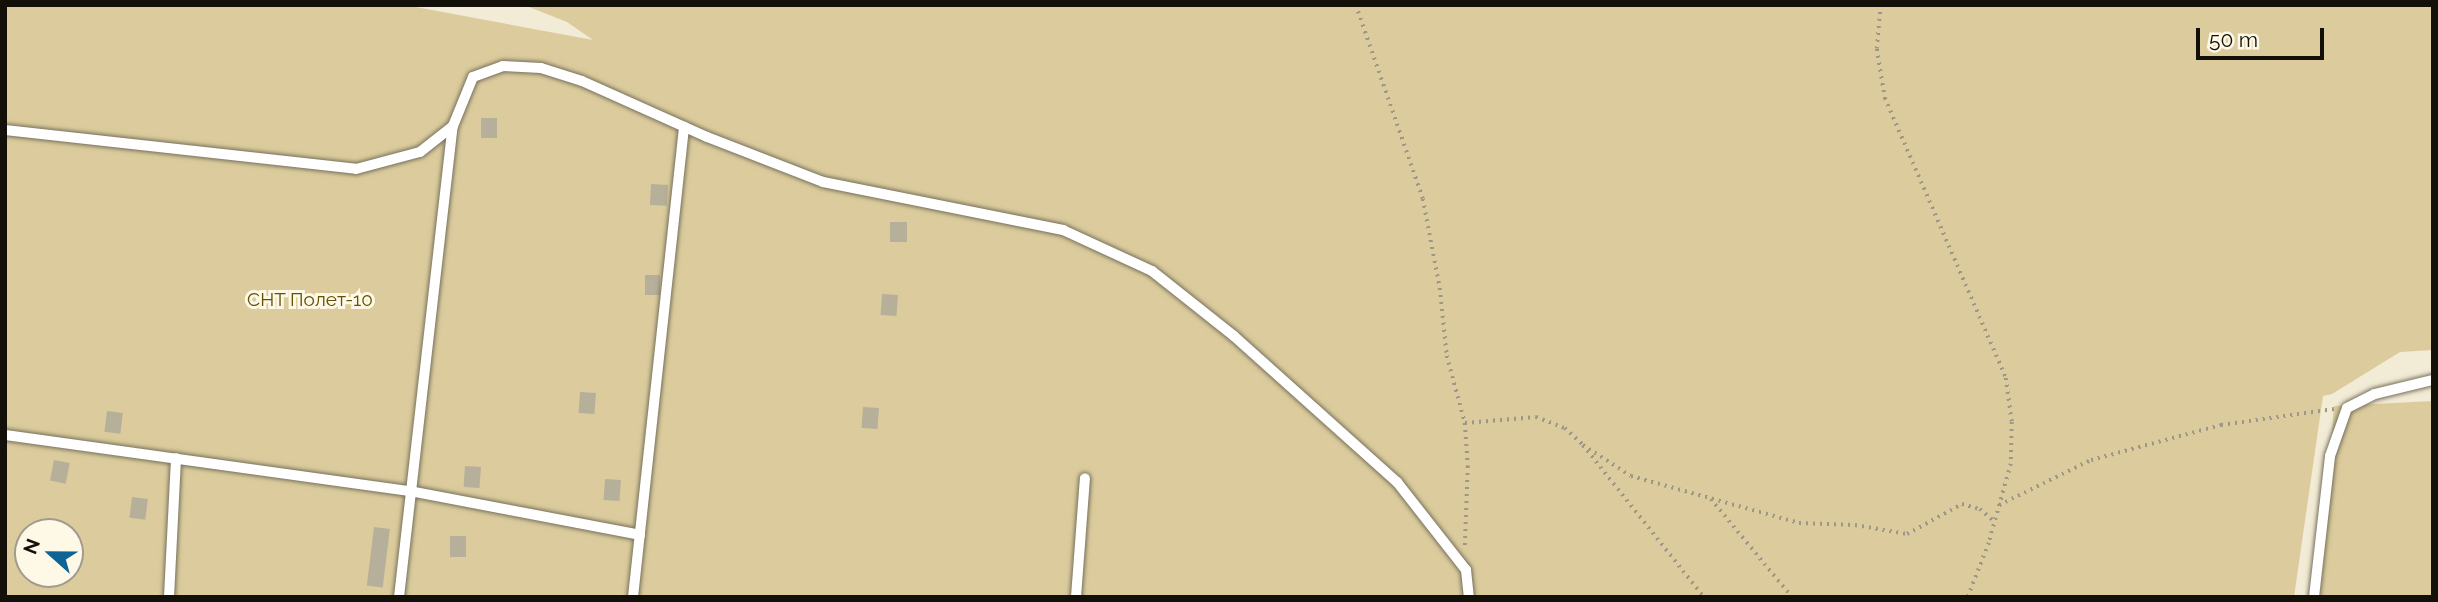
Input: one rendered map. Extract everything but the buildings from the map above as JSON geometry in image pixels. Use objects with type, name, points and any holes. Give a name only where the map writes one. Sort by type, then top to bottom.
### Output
[{"type":"lane","points":[[399,597],[453,126],[473,77],[503,66],[541,68],[582,81],[684,127],[823,182],[1063,230],[1153,271],[1234,335],[1397,482],[1466,570],[1469,597]]},
{"type":"lane","points":[[5,130],[356,169],[420,152],[453,126]]},
{"type":"lane","points":[[633,597],[684,127]]},
{"type":"lane","points":[[2314,597],[2330,456],[2347,408],[2375,394],[2433,380]]},
{"type":"lane","points":[[5,435],[410,491],[640,535]]},
{"type":"lane","points":[[169,597],[176,458]]},
{"type":"lane","points":[[1076,597],[1085,478]]},
{"type":"path","points":[[1356,5],[1423,199],[1440,288],[1447,356],[1465,423],[1468,466],[1466,570]]},
{"type":"path","points":[[1881,5],[1877,49],[1885,98],[2006,378],[2012,422],[2011,464],[1995,522],[1968,597]]},
{"type":"path","points":[[1999,505],[2091,460],[2221,425],[2347,408]]},
{"type":"path","points":[[1465,423],[1536,417],[1565,428],[1583,445],[1704,597]]},
{"type":"path","points":[[1583,445],[1632,476],[1799,523],[1855,525],[1907,534],[1962,504],[1980,509],[1995,522]]},
{"type":"path","points":[[1710,498],[1792,597]]},
{"type":"green space","name":"СНТ Полет-10","points":[[5,5],[405,5],[593,40],[567,22],[524,5],[2433,5],[2433,350],[2400,352],[2332,394],[2323,396],[2294,597],[5,597]]},
{"type":"green space","points":[[2433,401],[2433,597],[2320,597],[2334,406]]}]
